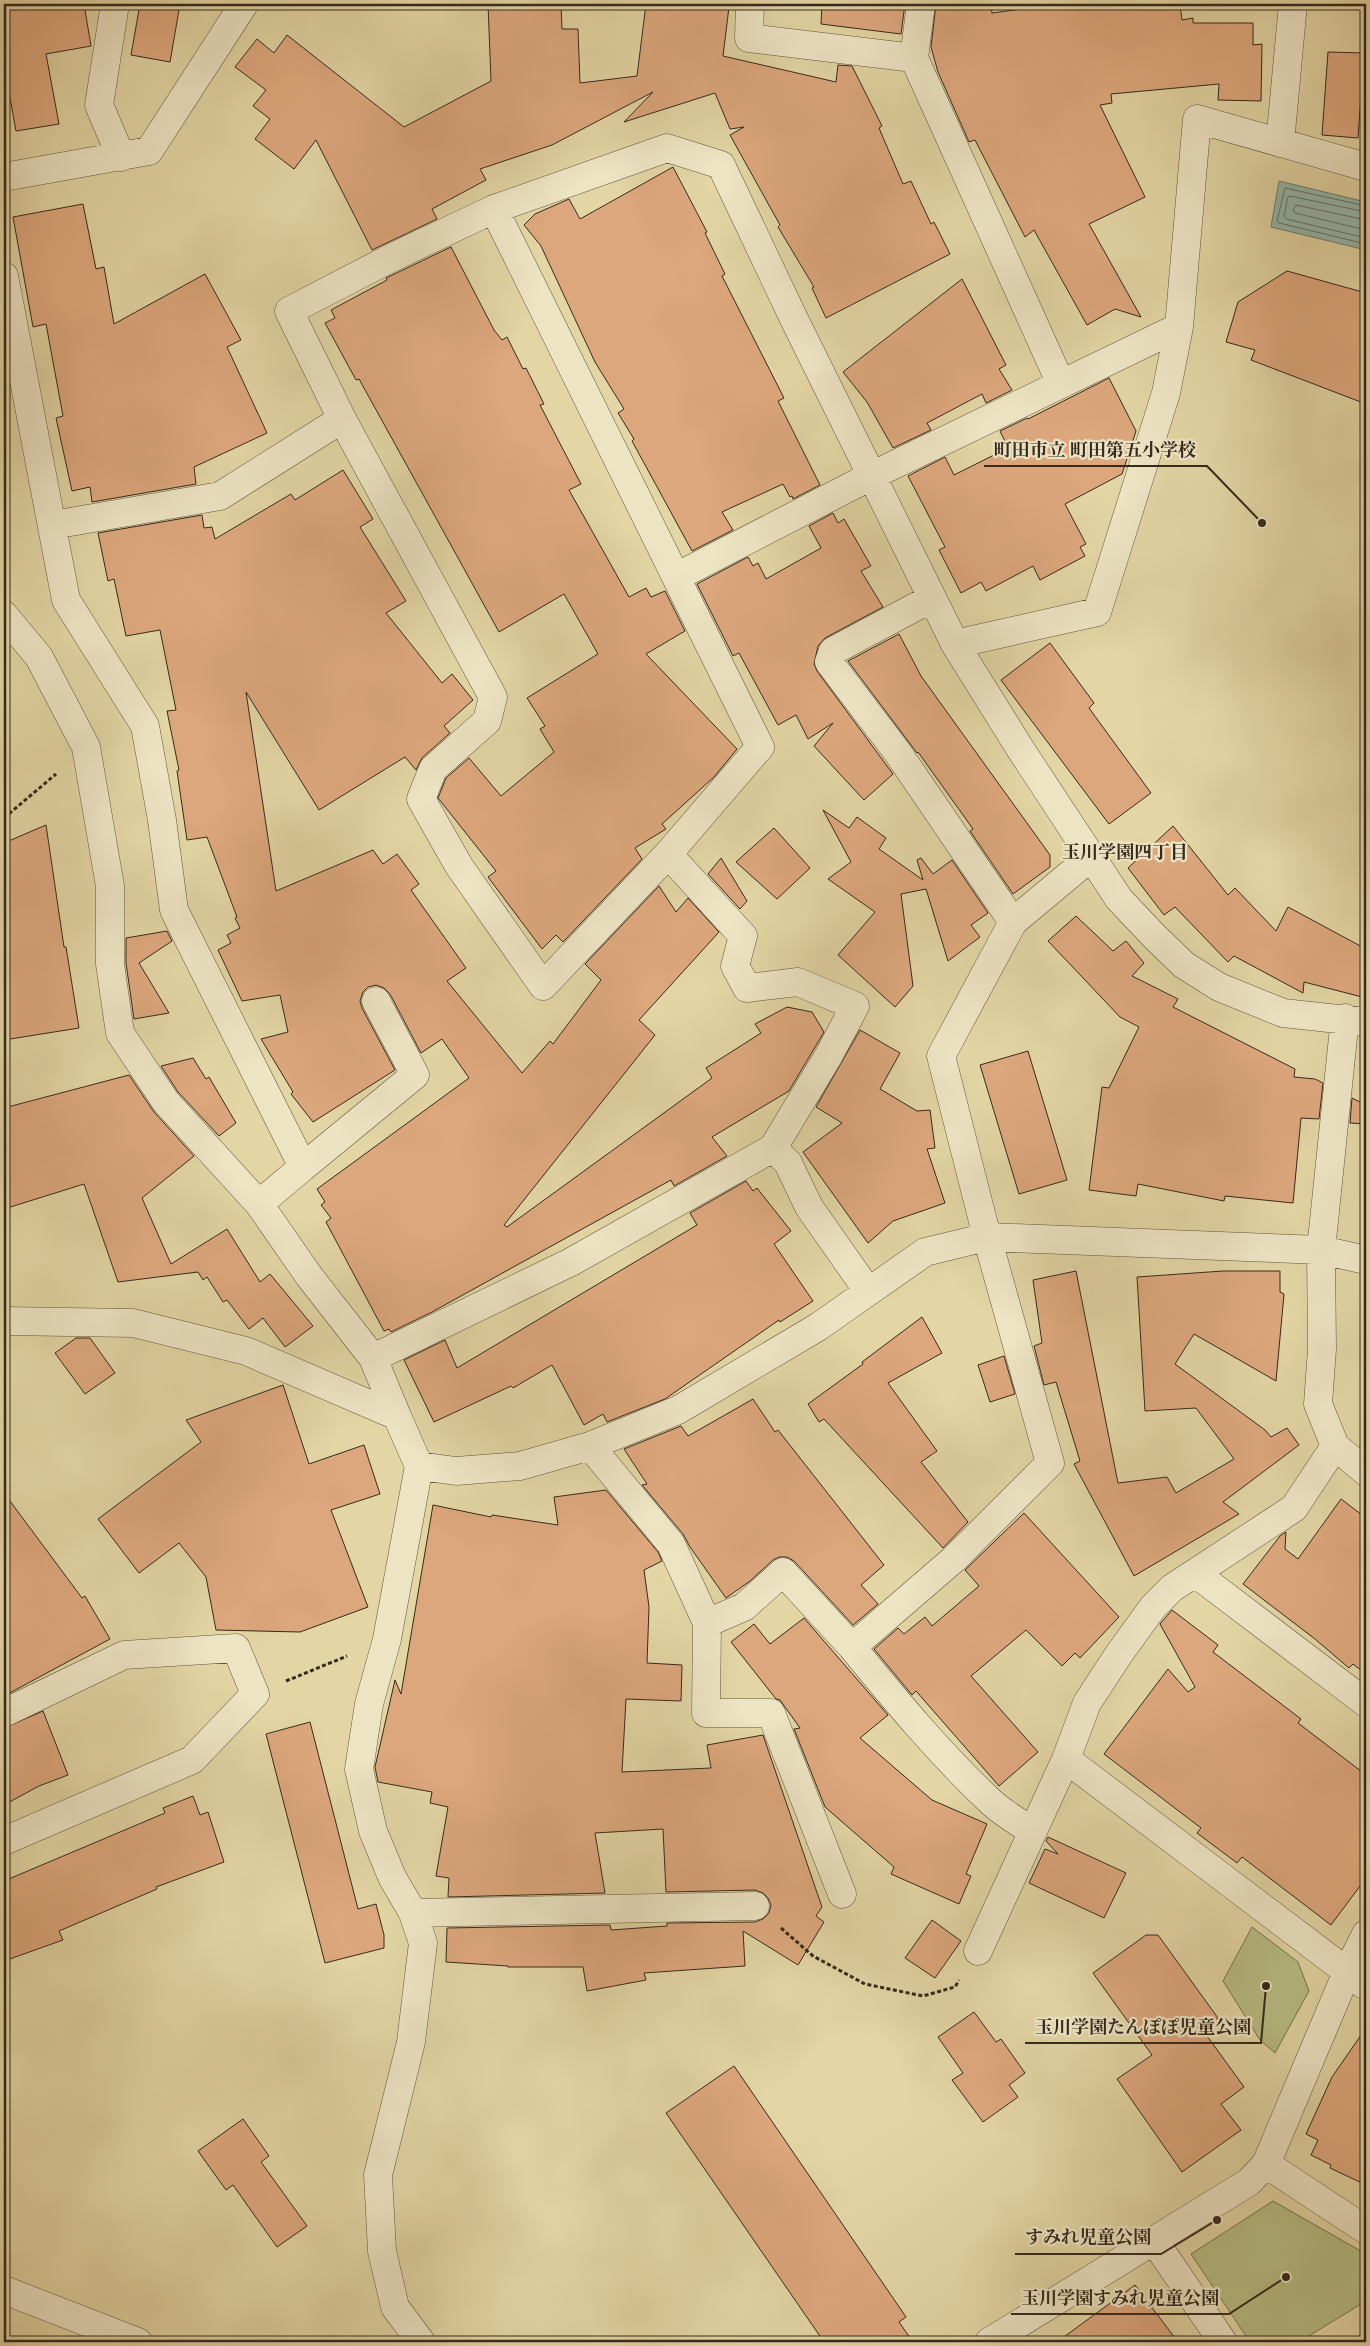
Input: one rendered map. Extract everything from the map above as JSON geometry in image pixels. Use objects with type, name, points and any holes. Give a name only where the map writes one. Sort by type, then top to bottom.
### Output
[{"type":"street","points":[[115,4],[99,105],[121,156]]},
{"type":"street","points":[[4,177],[149,151],[244,4]]},
{"type":"street","points":[[750,4],[749,38],[914,58]]},
{"type":"street","points":[[921,4],[914,58],[1061,384]]},
{"type":"street","points":[[1280,143],[1293,4]]},
{"type":"street","points":[[955,644],[1097,612],[1166,393],[1179,327],[1197,119],[1366,167]]},
{"type":"street","points":[[494,209],[760,747],[668,854],[543,986],[459,866],[421,799],[433,769],[487,722],[493,697],[342,419],[289,311],[390,258],[494,209],[667,148],[721,166],[794,319],[873,475],[955,644],[1021,750],[1120,899],[1184,965],[1219,987],[1283,1012],[1355,1020],[1321,1250],[1322,1350],[1318,1404],[1334,1446],[1366,1472]]},
{"type":"street","points":[[4,276],[66,600],[145,726],[162,820],[174,910],[303,1167]]},
{"type":"street","points":[[676,576],[873,475],[1179,327]]},
{"type":"street","points":[[53,525],[220,496],[342,419]]},
{"type":"street","points":[[932,598],[833,651],[829,662],[898,753],[1014,922]]},
{"type":"street","points":[[4,615],[39,657],[86,746],[110,886],[110,964],[120,1033],[166,1102],[259,1204],[309,1276],[373,1358],[418,1466],[387,1639],[369,1704],[358,1768],[373,1831],[392,1877],[413,1913],[423,1942],[411,2042],[378,2175],[382,2251],[394,2307],[421,2342]]},
{"type":"street","points":[[373,1358],[571,1262],[773,1148],[829,1055],[855,1006],[798,982],[747,988],[735,966],[743,936],[668,854]]},
{"type":"street","points":[[852,1647],[954,1559],[1050,1463],[987,1237],[941,1056],[1014,922],[1092,856]]},
{"type":"street","points":[[259,1204],[415,1075],[376,1001]]},
{"type":"street","points":[[773,1148],[788,1163],[810,1207],[868,1291]]},
{"type":"street","points":[[418,1466],[456,1470],[520,1466],[590,1446],[678,1410],[818,1327],[925,1252],[987,1237],[1321,1250],[1366,1260]]},
{"type":"street","points":[[4,1321],[132,1324],[161,1330],[246,1351],[397,1416]]},
{"type":"street","points":[[590,1446],[671,1544],[707,1623],[706,1712],[771,1713],[842,1894]]},
{"type":"street","points":[[978,1950],[1066,1759],[1087,1703],[1119,1654],[1153,1607],[1172,1588],[1294,1508],[1334,1446]]},
{"type":"street","points":[[707,1623],[744,1607],[783,1572],[852,1647],[900,1706],[978,1789],[992,1803],[1032,1831]]},
{"type":"street","points":[[1194,1573],[1366,1703]]},
{"type":"street","points":[[4,1713],[124,1655],[236,1648],[255,1694],[192,1760],[4,1841]]},
{"type":"street","points":[[1066,1759],[1357,1979]]},
{"type":"street","points":[[413,1913],[755,1906]]},
{"type":"street","points":[[989,2342],[1155,2242],[1249,2182],[1266,2164],[1357,1979],[1366,1934]]},
{"type":"street","points":[[1266,2164],[1366,2230]]},
{"type":"street","points":[[1155,2242],[1223,2342]]},
{"type":"street","points":[[4,2290],[138,2342]]},
{"type":"path","points":[[4,818],[63,768]]},
{"type":"path","points":[[255,1694],[387,1639]]},
{"type":"path","points":[[755,1906],[813,1956],[865,1984],[922,1996],[954,1987],[978,1950]]},
{"type":"green space","points":[[1252,1927],[1298,1962],[1309,1991],[1275,2053],[1260,2040],[1223,1981]]},
{"type":"green space","points":[[1273,2201],[1366,2254],[1366,2301],[1299,2342],[1250,2342],[1191,2254]]},
{"type":"water","points":[[1279,181],[1366,202],[1366,250],[1271,227]]},
{"type":"building","points":[[4,4],[84,4],[91,46],[46,54],[59,124],[16,131],[4,65]]},
{"type":"building","points":[[140,4],[180,4],[170,62],[131,55]]},
{"type":"building","points":[[488,4],[561,4],[562,29],[578,29],[580,83],[637,76],[646,4],[703,4],[729,7],[723,56],[836,82],[838,65],[852,66],[882,126],[879,128],[903,184],[911,181],[931,224],[934,222],[950,254],[826,318],[812,288],[814,287],[778,227],[780,225],[730,135],[744,127],[730,129],[715,93],[624,122],[653,92],[552,145],[480,169],[486,180],[432,209],[437,219],[372,250],[316,140],[294,169],[255,139],[270,119],[253,106],[266,90],[235,67],[257,39],[274,53],[287,35],[404,127],[491,81]]},
{"type":"building","points":[[822,4],[905,4],[901,34],[821,24]]},
{"type":"building","points":[[936,4],[991,4],[992,13],[1058,4],[1180,4],[1182,20],[1193,18],[1193,23],[1253,23],[1253,45],[1262,44],[1261,101],[1218,100],[1219,84],[1111,94],[1112,103],[1100,105],[1145,197],[1089,224],[1141,317],[1115,309],[1087,325],[1034,230],[1025,237],[975,140],[969,142],[938,72],[931,47]]},
{"type":"building","points":[[1328,52],[1364,53],[1358,138],[1322,135]]},
{"type":"building","points":[[673,167],[707,232],[705,233],[725,274],[722,276],[784,398],[778,401],[820,485],[793,499],[783,484],[722,512],[733,530],[692,551],[632,441],[634,439],[618,413],[624,409],[595,362],[541,246],[524,225],[535,214],[569,199],[580,219]]},
{"type":"building","points":[[83,204],[96,269],[104,267],[114,324],[205,274],[241,340],[227,347],[267,433],[194,467],[196,484],[92,502],[90,487],[72,491],[56,418],[63,416],[46,324],[33,327],[13,217]]},
{"type":"building","points":[[451,247],[494,330],[502,340],[507,337],[523,369],[526,368],[544,404],[540,405],[581,484],[569,490],[629,597],[646,588],[651,597],[665,591],[685,631],[646,654],[737,749],[714,777],[662,824],[666,829],[635,848],[642,859],[563,942],[556,935],[542,949],[488,877],[496,871],[438,798],[446,778],[469,758],[501,796],[554,752],[540,729],[545,726],[527,698],[598,654],[564,594],[499,632],[359,379],[356,380],[325,323],[335,318],[331,310],[387,280],[386,278]]},
{"type":"building","points":[[1287,271],[1366,293],[1366,404],[1251,360],[1255,350],[1226,342],[1238,302]]},
{"type":"building","points":[[962,279],[1006,365],[999,369],[1012,390],[986,403],[982,394],[927,423],[931,430],[893,448],[867,402],[843,372]]},
{"type":"building","points":[[1109,378],[1136,431],[1122,474],[1065,504],[1086,544],[1080,547],[1085,556],[1040,580],[1033,566],[986,591],[981,582],[961,593],[939,550],[945,547],[908,476],[945,457],[954,475],[1008,448],[1000,431]]},
{"type":"building","points":[[343,470],[373,519],[360,527],[406,601],[386,613],[442,683],[452,674],[473,700],[444,726],[450,733],[422,758],[416,770],[405,757],[319,810],[246,692],[276,891],[373,850],[383,864],[397,854],[419,884],[411,890],[466,968],[447,981],[522,1073],[550,1041],[553,1044],[601,980],[585,964],[659,886],[676,912],[688,898],[719,932],[639,1020],[655,1035],[504,1225],[507,1227],[712,1078],[706,1068],[761,1033],[755,1024],[787,1007],[812,1012],[824,1032],[789,1091],[712,1137],[727,1156],[674,1186],[671,1180],[432,1312],[391,1332],[389,1329],[384,1331],[326,1222],[331,1218],[321,1205],[325,1202],[317,1189],[469,1078],[442,1039],[421,1053],[390,994],[384,988],[376,985],[368,987],[363,992],[360,1001],[395,1070],[313,1122],[291,1094],[293,1092],[261,1039],[288,1032],[280,995],[242,1001],[218,950],[231,943],[227,935],[240,928],[207,837],[187,840],[177,771],[179,770],[167,711],[176,710],[160,630],[126,636],[114,579],[108,581],[98,533],[202,515],[204,528],[212,527],[215,539],[291,494],[295,500]]},
{"type":"building","points":[[833,513],[838,523],[844,519],[871,566],[861,571],[883,607],[825,638],[818,646],[814,664],[817,671],[893,774],[864,800],[814,746],[833,723],[808,739],[796,715],[778,725],[739,653],[733,656],[697,584],[748,557],[753,566],[758,563],[766,579],[821,548],[809,526]]},
{"type":"building","points":[[899,634],[921,676],[1050,855],[1050,867],[1013,894],[970,831],[973,829],[918,752],[848,661]]},
{"type":"building","points":[[1050,643],[1094,703],[1089,708],[1151,793],[1109,824],[1001,680]]},
{"type":"building","points":[[823,810],[849,828],[857,817],[886,838],[879,849],[923,880],[917,860],[921,858],[933,874],[952,860],[988,913],[971,925],[980,937],[948,961],[926,889],[901,894],[913,986],[895,1007],[838,955],[875,912],[828,879],[851,862]]},
{"type":"building","points":[[46,825],[64,947],[66,947],[79,1028],[4,1040],[4,843]]},
{"type":"building","points":[[1173,826],[1228,895],[1235,888],[1276,931],[1288,907],[1366,949],[1366,998],[1304,982],[1303,993],[1234,956],[1228,962],[1175,907],[1164,915],[1128,868]]},
{"type":"building","points":[[774,828],[810,868],[777,899],[736,862]]},
{"type":"building","points":[[721,858],[747,901],[740,909],[708,874]]},
{"type":"building","points":[[1076,916],[1113,951],[1126,941],[1144,963],[1132,976],[1178,999],[1173,1007],[1295,1069],[1294,1077],[1315,1079],[1323,1083],[1319,1119],[1301,1118],[1293,1203],[1225,1196],[1224,1201],[1138,1184],[1136,1196],[1089,1190],[1102,1087],[1109,1088],[1139,1027],[1120,1017],[1048,941]]},
{"type":"building","points":[[167,931],[172,941],[139,963],[169,1013],[134,1019],[126,963],[126,938]]},
{"type":"building","points":[[860,1030],[900,1053],[880,1089],[917,1111],[930,1110],[935,1148],[927,1149],[945,1203],[893,1221],[868,1243],[803,1152],[842,1123],[816,1107]]},
{"type":"building","points":[[1028,1051],[1067,1180],[1019,1194],[980,1065]]},
{"type":"building","points":[[193,1058],[206,1079],[209,1077],[236,1123],[219,1136],[178,1092],[161,1066]]},
{"type":"building","points":[[129,1075],[154,1112],[194,1156],[142,1198],[171,1264],[227,1229],[260,1282],[270,1274],[313,1326],[285,1347],[263,1318],[249,1329],[227,1300],[223,1302],[207,1277],[203,1280],[198,1272],[118,1282],[84,1184],[4,1209],[4,1108]]},
{"type":"building","points":[[1352,1098],[1366,1105],[1366,1124],[1350,1123]]},
{"type":"building","points":[[746,1181],[753,1191],[757,1188],[791,1231],[774,1244],[813,1301],[780,1322],[779,1320],[665,1399],[607,1422],[603,1414],[584,1425],[552,1365],[513,1388],[511,1386],[434,1422],[404,1360],[445,1340],[457,1368],[697,1225],[690,1213]]},
{"type":"building","points":[[1076,1271],[1118,1483],[1167,1477],[1176,1493],[1234,1459],[1196,1408],[1145,1411],[1137,1277],[1223,1271],[1280,1271],[1280,1292],[1284,1294],[1276,1381],[1194,1334],[1175,1364],[1265,1430],[1271,1437],[1287,1428],[1299,1445],[1223,1502],[1239,1514],[1134,1576],[1074,1464],[1080,1461],[1056,1382],[1044,1385],[1034,1346],[1042,1343],[1033,1280]]},
{"type":"building","points":[[922,1317],[942,1353],[888,1383],[937,1451],[921,1462],[968,1522],[943,1548],[824,1419],[819,1422],[808,1404],[863,1364],[862,1362]]},
{"type":"building","points":[[76,1338],[90,1338],[115,1373],[85,1394],[55,1353]]},
{"type":"building","points":[[1004,1356],[1015,1394],[990,1402],[978,1365]]},
{"type":"building","points":[[283,1385],[309,1464],[364,1445],[380,1494],[331,1510],[368,1607],[300,1632],[216,1630],[206,1577],[179,1543],[139,1573],[98,1519],[201,1442],[186,1420]]},
{"type":"building","points":[[753,1399],[775,1432],[778,1430],[884,1565],[861,1585],[878,1604],[853,1625],[794,1561],[787,1557],[779,1557],[773,1560],[750,1581],[726,1598],[683,1534],[642,1485],[647,1484],[624,1449],[681,1426],[688,1436]]},
{"type":"building","points":[[606,1490],[658,1552],[662,1561],[644,1570],[649,1607],[647,1663],[682,1665],[681,1701],[626,1699],[622,1772],[711,1768],[707,1745],[763,1735],[822,1907],[816,1916],[824,1922],[798,1965],[743,1931],[745,1966],[644,1973],[646,1980],[587,1991],[583,1967],[508,1967],[446,1962],[447,1928],[610,1925],[611,1930],[667,1926],[667,1923],[755,1922],[763,1919],[769,1913],[771,1905],[768,1898],[763,1893],[755,1890],[666,1892],[663,1829],[595,1833],[605,1893],[448,1897],[449,1878],[436,1876],[448,1807],[430,1803],[432,1792],[378,1782],[375,1767],[395,1680],[401,1694],[433,1505],[491,1517],[492,1515],[558,1525],[554,1497]]},
{"type":"building","points":[[4,1493],[82,1598],[85,1596],[110,1639],[4,1696]]},
{"type":"building","points":[[1341,1499],[1366,1518],[1366,1674],[1353,1664],[1349,1668],[1315,1639],[1243,1584],[1280,1536],[1286,1532],[1285,1549],[1298,1559]]},
{"type":"building","points":[[1024,1513],[1119,1617],[1080,1658],[1075,1653],[1062,1666],[1026,1630],[971,1676],[1038,1752],[999,1786],[916,1691],[912,1695],[874,1649],[898,1628],[904,1634],[925,1617],[932,1626],[979,1586],[965,1570]]},
{"type":"building","points":[[1172,1610],[1218,1645],[1213,1652],[1301,1719],[1298,1723],[1366,1775],[1366,1878],[1331,1925],[1242,1857],[1237,1863],[1197,1833],[1201,1828],[1104,1754],[1168,1669],[1188,1692],[1195,1687],[1160,1624]]},
{"type":"building","points":[[804,1618],[888,1715],[860,1738],[932,1800],[987,1824],[966,1874],[971,1876],[959,1904],[891,1874],[894,1867],[825,1807],[794,1729],[800,1728],[780,1700],[776,1699],[731,1642],[754,1624],[770,1644]]},
{"type":"building","points":[[43,1711],[68,1775],[39,1786],[4,1805],[4,1728]]},
{"type":"building","points":[[310,1722],[358,1909],[376,1904],[384,1935],[384,1948],[325,1963],[266,1734]]},
{"type":"building","points":[[193,1796],[200,1815],[208,1812],[224,1862],[156,1887],[157,1889],[59,1931],[63,1940],[4,1961],[4,1881],[165,1813],[163,1808]]},
{"type":"building","points":[[1048,1837],[1126,1873],[1104,1918],[1029,1883],[1045,1849],[1058,1854],[1046,1841]]},
{"type":"building","points":[[932,1920],[961,1941],[935,1978],[905,1958]]},
{"type":"building","points":[[1146,1935],[1158,1935],[1218,2018],[1202,2029],[1244,2087],[1221,2104],[1241,2130],[1182,2172],[1117,2079],[1152,2055],[1093,1973]]},
{"type":"building","points":[[974,2012],[996,2042],[1001,2039],[1025,2073],[1009,2085],[1018,2097],[983,2122],[952,2080],[963,2073],[938,2037]]},
{"type":"building","points":[[1366,2028],[1366,2185],[1330,2168],[1331,2165],[1311,2155],[1318,2140],[1306,2134],[1332,2077]]},
{"type":"building","points":[[734,2066],[906,2317],[899,2322],[913,2342],[824,2342],[666,2113]]},
{"type":"building","points":[[243,2119],[269,2156],[261,2162],[307,2226],[277,2247],[233,2185],[226,2190],[198,2151]]},
{"type":"building","points":[[1135,2285],[1178,2342],[1057,2342]]},
{"type":"place","name":"町田市立 町田第五小学校","points":[[1262,523]]},
{"type":"place","name":"玉川学園たんぽぽ児童公園","points":[[1266,1986]]},
{"type":"place","name":"すみれ児童公園","points":[[1217,2220]]},
{"type":"place","name":"玉川学園すみれ児童公園","points":[[1286,2277]]},
{"type":"district","name":"玉川学園四丁目","points":[[1125,851]]}]
